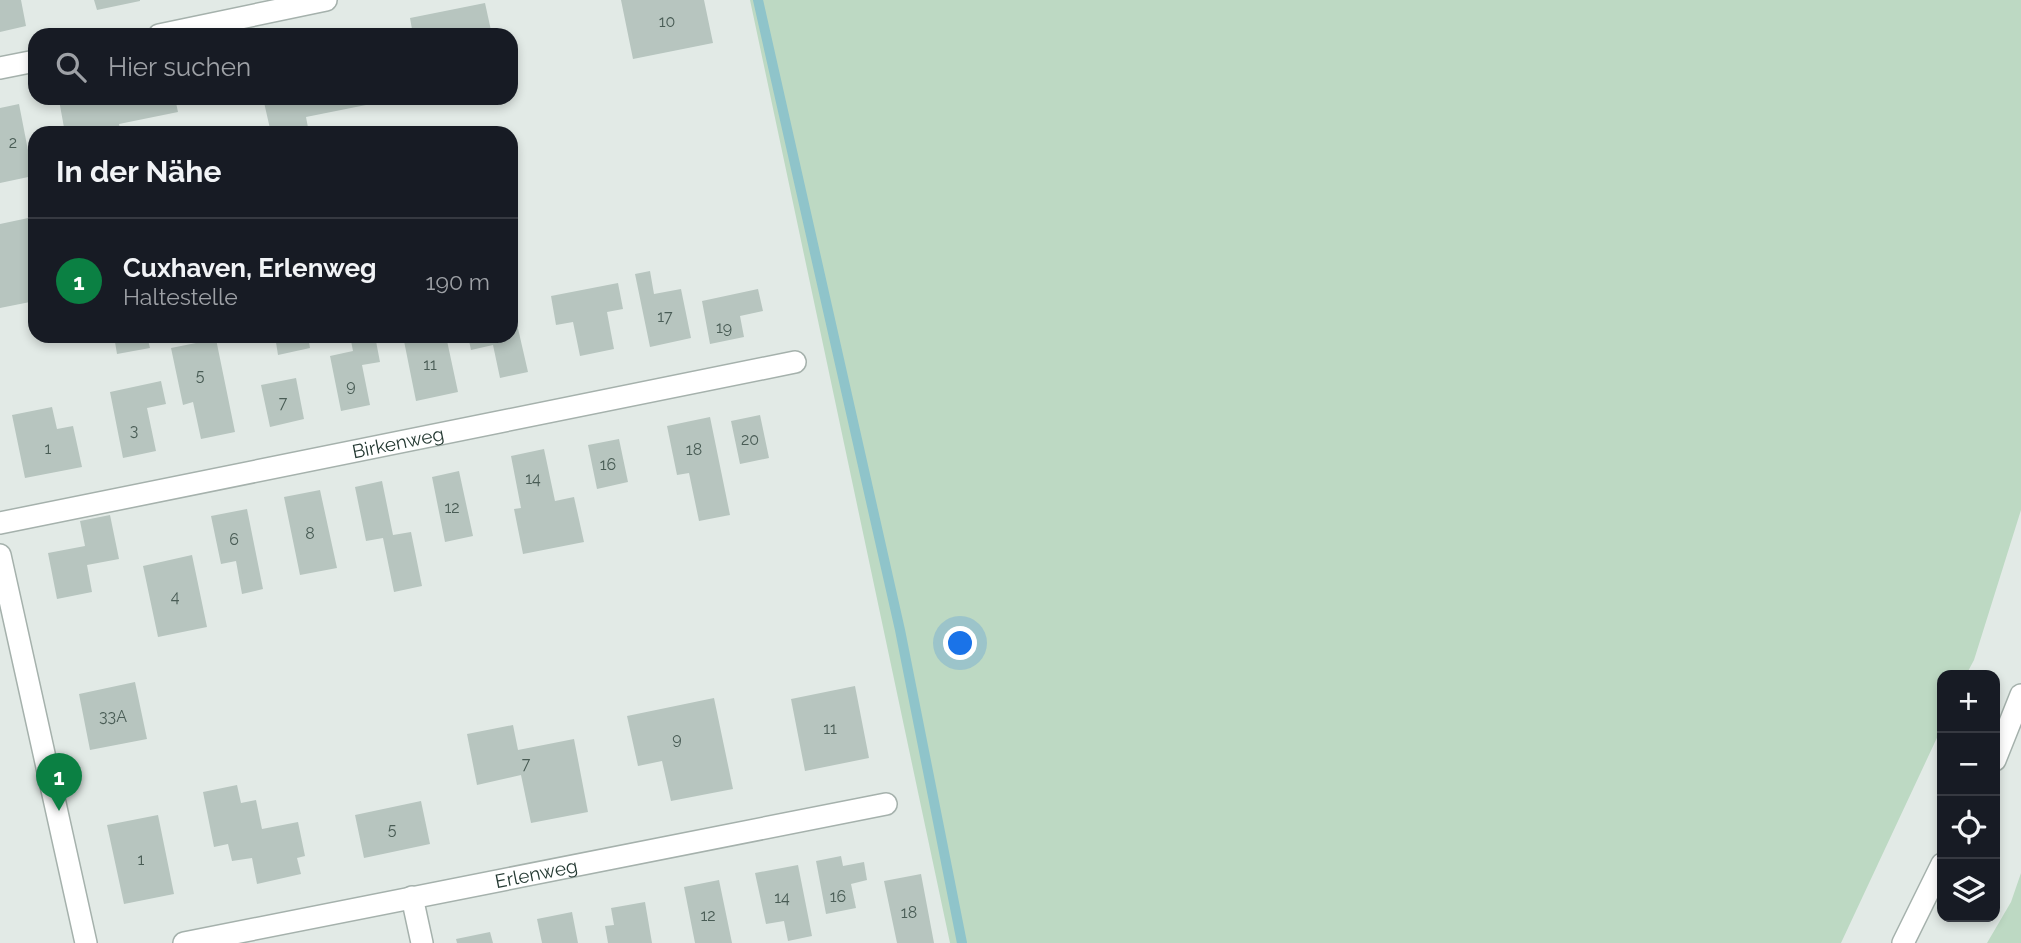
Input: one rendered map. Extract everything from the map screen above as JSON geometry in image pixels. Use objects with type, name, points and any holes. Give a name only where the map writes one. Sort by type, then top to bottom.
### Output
[{"type":"street","points":[[192,28],[326,0]]},
{"type":"street","points":[[0,68],[28,62]]},
{"type":"street","name":"Birkenweg","points":[[0,523],[795,362]]},
{"type":"street","points":[[0,555],[86,943]]},
{"type":"street","points":[[2000,748],[2021,695]]},
{"type":"street","name":"Erlenweg","points":[[184,943],[886,804]]},
{"type":"street","points":[[1903,943],[1937,874]]},
{"type":"street","points":[[412,897],[422,943]]},
{"type":"green space","points":[[750,0],[2021,0],[2021,510],[1974,660],[1969,670],[1937,670],[1937,738],[1841,943],[950,943]]},
{"type":"green space","points":[[2021,873],[2021,943],[1987,943],[2000,922],[2011,902]]},
{"type":"building","points":[[0,0],[21,0],[26,26],[0,32]]},
{"type":"building","points":[[94,0],[140,0],[140,1],[97,10]]},
{"type":"building","points":[[621,0],[704,0],[713,43],[633,59]]},
{"type":"building","points":[[485,3],[490,28],[412,28],[410,18]]},
{"type":"building","points":[[19,104],[28,150],[28,177],[0,183],[0,108]]},
{"type":"building","points":[[60,105],[176,105],[178,112],[119,126],[64,126]]},
{"type":"building","points":[[265,105],[366,105],[306,117],[308,126],[269,126]]},
{"type":"building","points":[[28,218],[28,302],[0,308],[0,224]]},
{"type":"building","points":[[650,271],[654,294],[681,289],[691,338],[650,347],[635,274]]},
{"type":"building","points":[[618,283],[623,309],[607,312],[614,349],[580,356],[573,322],[556,325],[551,296]]},
{"type":"building","points":[[758,289],[763,311],[740,316],[744,337],[710,344],[702,301]]},
{"type":"building","points":[[518,328],[528,372],[500,378],[493,345],[471,350],[470,343],[518,343]]},
{"type":"building","points":[[115,343],[149,343],[150,348],[117,354]]},
{"type":"building","points":[[196,343],[217,343],[235,432],[201,439],[193,402],[183,405],[171,348]]},
{"type":"building","points":[[276,343],[309,343],[310,348],[278,355]]},
{"type":"building","points":[[351,343],[376,343],[380,362],[362,365],[370,405],[341,411],[330,356],[353,351]]},
{"type":"building","points":[[404,343],[448,343],[458,392],[416,401]]},
{"type":"building","points":[[296,378],[304,419],[270,427],[261,385]]},
{"type":"building","points":[[161,381],[166,404],[147,408],[156,451],[123,458],[110,392]]},
{"type":"building","points":[[52,407],[57,429],[73,426],[82,467],[25,478],[12,415]]},
{"type":"building","points":[[760,415],[769,458],[740,464],[731,421]]},
{"type":"building","points":[[710,417],[730,515],[699,521],[689,473],[677,475],[667,426]]},
{"type":"building","points":[[619,439],[628,482],[597,489],[588,445]]},
{"type":"building","points":[[544,449],[555,501],[574,497],[584,542],[523,554],[514,509],[521,508],[511,456]]},
{"type":"building","points":[[459,471],[473,536],[445,542],[432,477]]},
{"type":"building","points":[[382,481],[393,535],[411,532],[422,586],[394,592],[383,538],[366,541],[355,487]]},
{"type":"building","points":[[320,490],[337,568],[300,575],[284,497]]},
{"type":"building","points":[[247,509],[263,589],[242,594],[236,561],[221,564],[211,516]]},
{"type":"building","points":[[110,515],[119,559],[87,565],[92,592],[57,599],[48,553],[85,546],[80,521]]},
{"type":"building","points":[[192,555],[207,627],[158,637],[143,566]]},
{"type":"building","points":[[135,682],[147,739],[90,750],[79,694]]},
{"type":"building","points":[[855,686],[869,758],[805,771],[791,699]]},
{"type":"building","points":[[714,698],[733,789],[671,801],[662,761],[638,766],[627,716]]},
{"type":"building","points":[[513,725],[518,750],[574,739],[588,812],[531,823],[521,775],[477,785],[467,734]]},
{"type":"building","points":[[237,785],[241,803],[256,800],[262,829],[298,822],[305,856],[297,858],[301,874],[257,884],[252,858],[232,861],[228,844],[214,847],[203,792]]},
{"type":"building","points":[[421,801],[430,844],[364,858],[355,815]]},
{"type":"building","points":[[158,815],[174,894],[124,904],[107,825]]},
{"type":"building","points":[[841,856],[843,866],[864,862],[867,880],[851,884],[856,908],[826,914],[816,861]]},
{"type":"building","points":[[798,865],[812,936],[788,941],[784,921],[766,924],[755,873]]},
{"type":"building","points":[[921,874],[934,943],[897,943],[884,881]]},
{"type":"building","points":[[719,880],[732,943],[695,943],[684,887]]},
{"type":"building","points":[[645,902],[652,943],[608,943],[605,926],[614,925],[611,908]]},
{"type":"building","points":[[572,912],[578,943],[542,943],[537,919]]},
{"type":"building","points":[[490,932],[493,943],[457,943],[456,939]]},
{"type":"waterway","points":[[758,0],[900,630],[962,943]]},
{"type":"place","name":"Cuxhaven, Erlenweg","points":[[59,811]]}]
